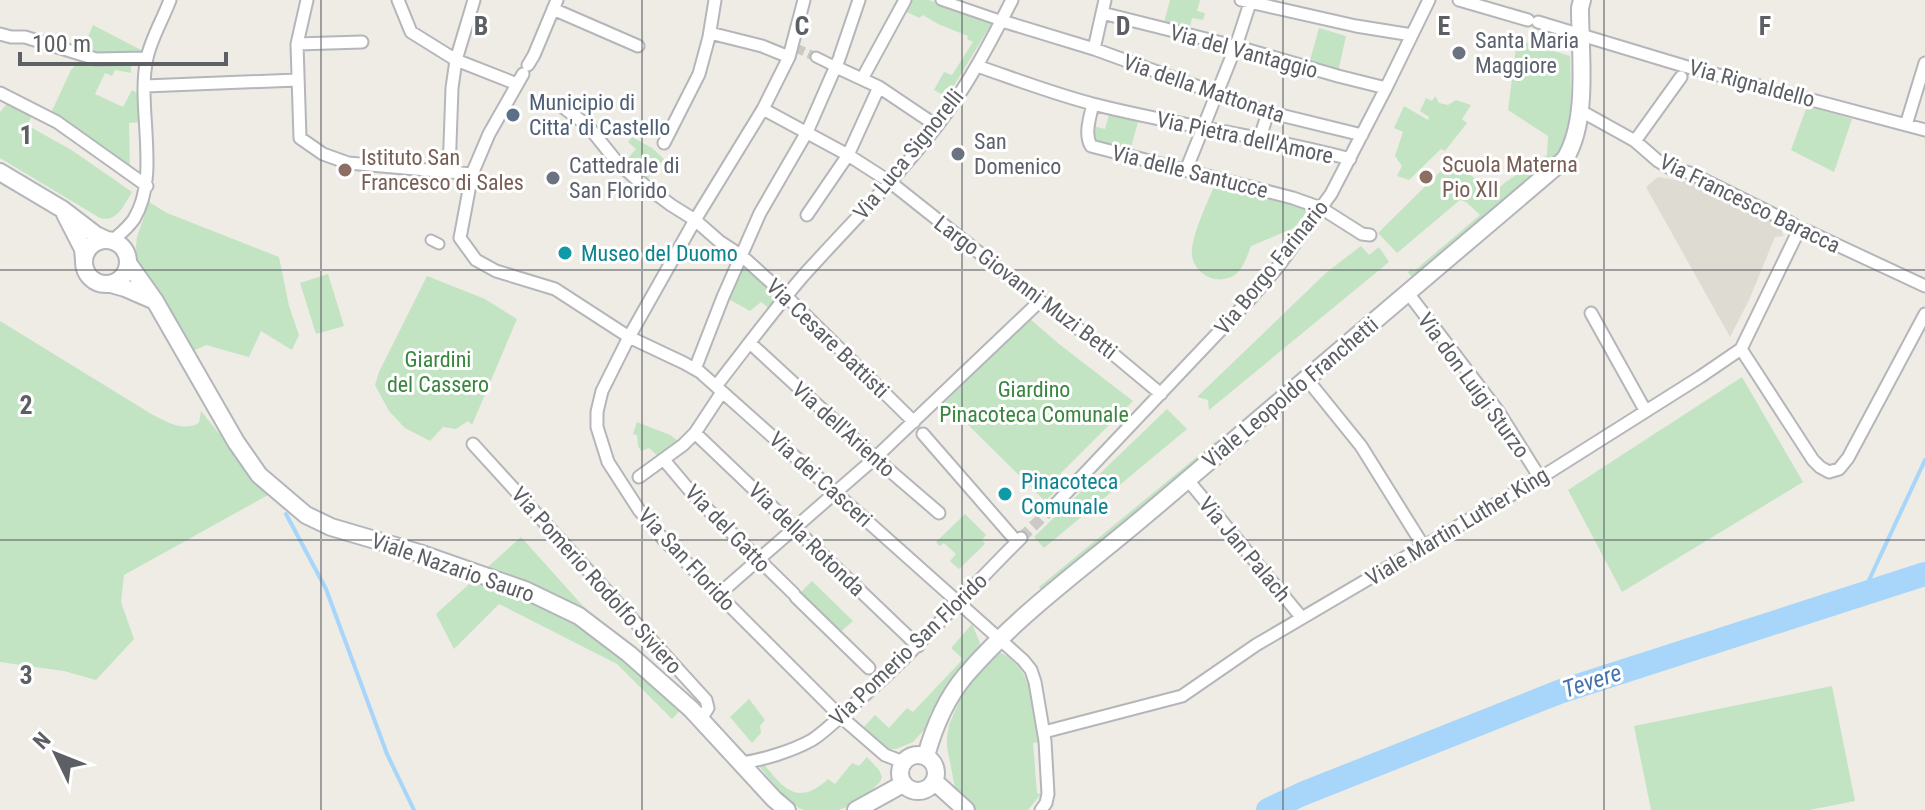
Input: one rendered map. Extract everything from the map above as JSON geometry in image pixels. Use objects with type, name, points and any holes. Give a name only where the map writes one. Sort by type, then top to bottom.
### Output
[{"type":"main road","name":"Viale Leopoldo Franchetti","points":[[926,756],[944,707],[964,677],[999,640],[1565,159],[1572,146],[1581,111],[1582,0]]},
{"type":"main road","points":[[0,172],[62,209],[96,235],[123,247],[128,256],[125,275],[111,284]]},
{"type":"main road","points":[[62,209],[81,245],[85,271],[92,279],[155,301]]},
{"type":"main road","points":[[84,260],[91,246],[100,241],[109,241]]},
{"type":"main road","name":"Viale Nazario Sauro","points":[[128,263],[155,301],[214,406],[259,475],[306,515],[331,527],[419,553],[549,600],[579,616],[629,654],[701,719],[787,810]]},
{"type":"main road","points":[[914,755],[926,756],[934,765],[936,776],[925,790],[913,791],[903,784],[899,773],[903,762],[914,755]]},
{"type":"main road","points":[[934,781],[966,810]]},
{"type":"main road","points":[[856,810],[903,784]]},
{"type":"street","points":[[109,241],[133,221],[147,186],[147,58],[170,0]]},
{"type":"street","points":[[307,0],[297,44],[300,138],[323,154],[348,163],[472,174]]},
{"type":"street","points":[[398,0],[411,32],[456,60],[521,78]]},
{"type":"street","points":[[449,172],[456,60],[474,0]]},
{"type":"street","points":[[664,143],[700,72],[715,0]]},
{"type":"street","name":"Via San Florido","points":[[804,0],[792,51],[763,109],[629,337],[602,391],[597,427],[608,462],[626,485],[639,510],[664,540],[865,740],[885,755],[903,762]]},
{"type":"street","points":[[695,369],[756,223],[807,132],[839,61],[859,0]]},
{"type":"street","points":[[862,79],[905,0]]},
{"type":"street","points":[[941,0],[1002,21]]},
{"type":"street","name":"Via Luca Signorelli","points":[[639,477],[695,433],[719,389],[786,296],[937,126],[977,66],[1012,0]]},
{"type":"street","points":[[1094,49],[1105,0]]},
{"type":"street","name":"Via Borgo Farinario","points":[[1161,394],[1277,268],[1331,194],[1429,0]]},
{"type":"street","name":"Via Rignaldello","points":[[1459,0],[1684,66],[1922,130]]},
{"type":"street","points":[[1188,173],[1236,46],[1247,1],[1412,35]]},
{"type":"street","points":[[555,5],[638,46]]},
{"type":"street","name":"Via dei Casceri","points":[[555,5],[534,55],[489,134],[472,174],[460,238],[476,260],[496,271],[555,289],[629,337],[695,369],[1023,660],[1031,670],[1044,732],[1048,794],[1041,810]]},
{"type":"street","name":"Via del Vantaggio","points":[[1101,17],[1236,46],[1386,88]]},
{"type":"street","name":"Via della Mattonata","points":[[1002,21],[1094,49],[1268,112],[1362,135]]},
{"type":"street","points":[[710,33],[792,51]]},
{"type":"street","points":[[0,34],[25,37],[96,59],[147,58]]},
{"type":"street","points":[[297,44],[362,42]]},
{"type":"street","points":[[816,57],[839,61],[937,126]]},
{"type":"street","name":"Via Pietra dell'Amore","points":[[977,66],[1093,104],[1203,129],[1287,143],[1350,159]]},
{"type":"street","points":[[1906,125],[1924,70]]},
{"type":"street","points":[[1635,141],[1681,77]]},
{"type":"street","points":[[145,86],[297,80]]},
{"type":"street","points":[[807,215],[848,155],[879,87]]},
{"type":"street","points":[[0,93],[57,122],[147,186]]},
{"type":"street","name":"Via Cesare Battisti","points":[[559,104],[588,126],[617,162],[635,178],[742,256],[786,296],[916,426],[1019,540]]},
{"type":"street","name":"Via delle Santucce","points":[[1093,104],[1088,131],[1091,146],[1279,194],[1321,208],[1362,234],[1370,235]]},
{"type":"street","name":"Largo Giovanni Muzi Betti","points":[[763,109],[848,155],[890,182],[1161,394]]},
{"type":"street","name":"Via Francesco Baracca","points":[[1581,111],[1635,141],[1670,168],[1690,173],[1793,224],[1800,231],[1807,231],[1925,286]]},
{"type":"street","points":[[1260,138],[1268,112]]},
{"type":"street","points":[[1922,130],[1925,143]]},
{"type":"street","name":"Viale Martin Luther King","points":[[1044,732],[1182,696],[1256,645],[1540,478],[1700,377],[1741,349],[1800,231]]},
{"type":"street","name":"Via don Luigi Sturzo","points":[[1408,293],[1498,411],[1540,478]]},
{"type":"street","points":[[719,594],[916,426],[1040,301]]},
{"type":"street","points":[[1591,313],[1645,410]]},
{"type":"street","points":[[1741,349],[1813,460],[1829,472],[1839,469],[1848,458],[1925,314]]},
{"type":"street","name":"Via dell'Ariento","points":[[750,343],[939,513]]},
{"type":"street","points":[[1306,378],[1361,446],[1424,547]]},
{"type":"street","points":[[1052,508],[1161,394]]},
{"type":"street","name":"Via della Rotonda","points":[[695,433],[918,646]]},
{"type":"street","name":"Via Pomerio Rodolfo Siviero","points":[[473,444],[706,700],[708,708],[701,719]]},
{"type":"street","name":"Via del Gatto","points":[[664,460],[696,498],[882,680]]},
{"type":"street","name":"Via Jan Palach","points":[[1187,479],[1302,618]]},
{"type":"street","name":"Via Pomerio San Florido","points":[[741,763],[759,760],[806,742],[827,729],[918,646],[1019,540]]},
{"type":"shaded area","points":[[1658,177],[1695,183],[1770,218],[1784,236],[1775,237],[1730,337],[1646,187]]},
{"type":"green space","points":[[910,0],[929,0],[992,23],[947,97],[934,90],[944,72],[952,75],[973,42],[967,39],[968,36],[923,15],[919,18],[905,11]]},
{"type":"green space","points":[[1170,0],[1200,0],[1197,11],[1205,13],[1203,20],[1192,18],[1189,32],[1163,26]]},
{"type":"green space","points":[[93,25],[143,51],[141,54],[97,56],[83,49]]},
{"type":"green space","points":[[1319,28],[1346,36],[1338,72],[1309,64]]},
{"type":"green space","points":[[1517,40],[1570,56],[1570,109],[1562,148],[1556,160],[1414,280],[1408,272],[1411,269],[1414,271],[1480,215],[1460,200],[1397,253],[1378,233],[1452,160],[1493,193],[1547,155],[1548,136],[1508,110]]},
{"type":"green space","points":[[82,58],[98,65],[131,62],[131,73],[115,70],[112,76],[105,73],[95,94],[123,107],[132,90],[140,95],[141,122],[129,123],[130,171],[50,115],[71,70]]},
{"type":"green space","points":[[1435,96],[1439,103],[1448,105],[1456,100],[1471,105],[1462,119],[1467,123],[1445,151],[1441,149],[1409,180],[1397,176],[1402,166],[1395,156],[1403,132],[1394,128],[1404,106],[1428,120],[1429,117],[1420,111],[1426,98],[1432,101]]},
{"type":"green space","points":[[9,101],[33,114],[27,125],[73,151],[132,192],[119,212],[111,218],[100,218],[0,158],[0,112]]},
{"type":"green space","points":[[1807,106],[1852,119],[1834,172],[1791,150]]},
{"type":"green space","points":[[1110,111],[1139,118],[1130,151],[1104,145],[1092,138],[1093,126],[1105,129]]},
{"type":"green space","points":[[632,137],[664,159],[645,182],[624,163],[636,149],[628,142]]},
{"type":"green space","points":[[1216,182],[1305,205],[1306,213],[1294,228],[1251,246],[1239,271],[1222,279],[1202,273],[1192,255],[1197,229]]},
{"type":"green space","points":[[149,202],[167,213],[279,257],[289,306],[299,335],[292,350],[261,331],[249,357],[206,345],[188,350],[134,265],[137,237]]},
{"type":"green space","points":[[1361,246],[1369,255],[1379,247],[1389,262],[1209,410],[1208,400],[1197,397],[1327,272]]},
{"type":"green space","points":[[741,262],[780,297],[770,309],[761,302],[750,311],[725,297]]},
{"type":"green space","points":[[328,274],[344,326],[316,334],[300,283]]},
{"type":"green space","name":"Giardini del Cassero","points":[[427,276],[485,299],[517,319],[472,425],[468,421],[456,429],[443,427],[430,441],[405,428],[389,411],[375,385]]},
{"type":"green space","name":"Giardino Pinacoteca Comunale","points":[[1030,319],[1133,401],[1057,477],[1063,484],[1045,501],[945,402]]},
{"type":"green space","points":[[0,321],[170,423],[193,426],[199,423],[201,411],[258,475],[286,485],[124,575],[121,602],[134,639],[96,680],[64,671],[0,662]]},
{"type":"green space","points":[[1742,377],[1803,482],[1622,592],[1568,490]]},
{"type":"green space","points":[[1167,409],[1187,429],[1044,548],[1034,537]]},
{"type":"green space","points":[[637,422],[670,435],[681,443],[661,459],[649,448],[641,451],[637,435],[633,434]]},
{"type":"green space","points":[[1216,441],[1219,446],[1042,592],[1039,587]]},
{"type":"green space","points":[[965,514],[986,535],[982,540],[985,544],[959,569],[950,561],[956,554],[944,543],[940,546],[936,542]]},
{"type":"green space","points":[[521,537],[609,635],[683,707],[672,719],[617,664],[499,604],[454,649],[436,614]]},
{"type":"green space","points":[[812,581],[853,621],[838,634],[798,595]]},
{"type":"green space","points":[[972,624],[980,648],[931,712],[924,730],[913,742],[889,749],[863,728],[875,715],[889,728],[907,708],[913,712],[963,659],[951,648]]},
{"type":"green space","points":[[999,652],[1019,667],[1026,678],[1036,716],[1040,742],[1033,743],[1037,793],[1041,794],[1028,810],[974,810],[956,793],[947,747],[949,725],[962,695],[993,653]]},
{"type":"green space","points":[[1832,686],[1855,801],[1809,810],[1651,810],[1634,726]]},
{"type":"green space","points":[[749,699],[765,720],[760,726],[761,733],[752,743],[730,717]]},
{"type":"green space","points":[[867,757],[879,770],[882,777],[880,782],[858,803],[838,810],[799,808],[781,793],[759,766],[764,764],[785,787],[800,793],[809,792],[828,779],[835,784],[852,763],[859,766]]},
{"type":"waterway","points":[[1863,593],[1925,460]]},
{"type":"waterway","points":[[286,514],[326,589],[387,754],[414,810]]},
{"type":"waterway","name":"Tevere","points":[[1268,810],[1559,692],[1925,574]]},
{"type":"tunnel","points":[[796,48],[816,57]]},
{"type":"tunnel","points":[[1021,538],[1052,508]]},
{"type":"place","name":"Santa Maria Maggiore","points":[[1459,53]]},
{"type":"place","name":"Municipio di Citta' di Castello","points":[[513,115]]},
{"type":"place","name":"San Domenico","points":[[958,154]]},
{"type":"place","name":"Istituto San Francesco di Sales","points":[[345,170]]},
{"type":"place","name":"Scuola Materna Pio XII","points":[[1426,177]]},
{"type":"place","name":"Cattedrale di San Florido","points":[[553,178]]},
{"type":"place","name":"Museo del Duomo","points":[[565,253]]},
{"type":"place","name":"Pinacoteca Comunale","points":[[1005,494]]}]
